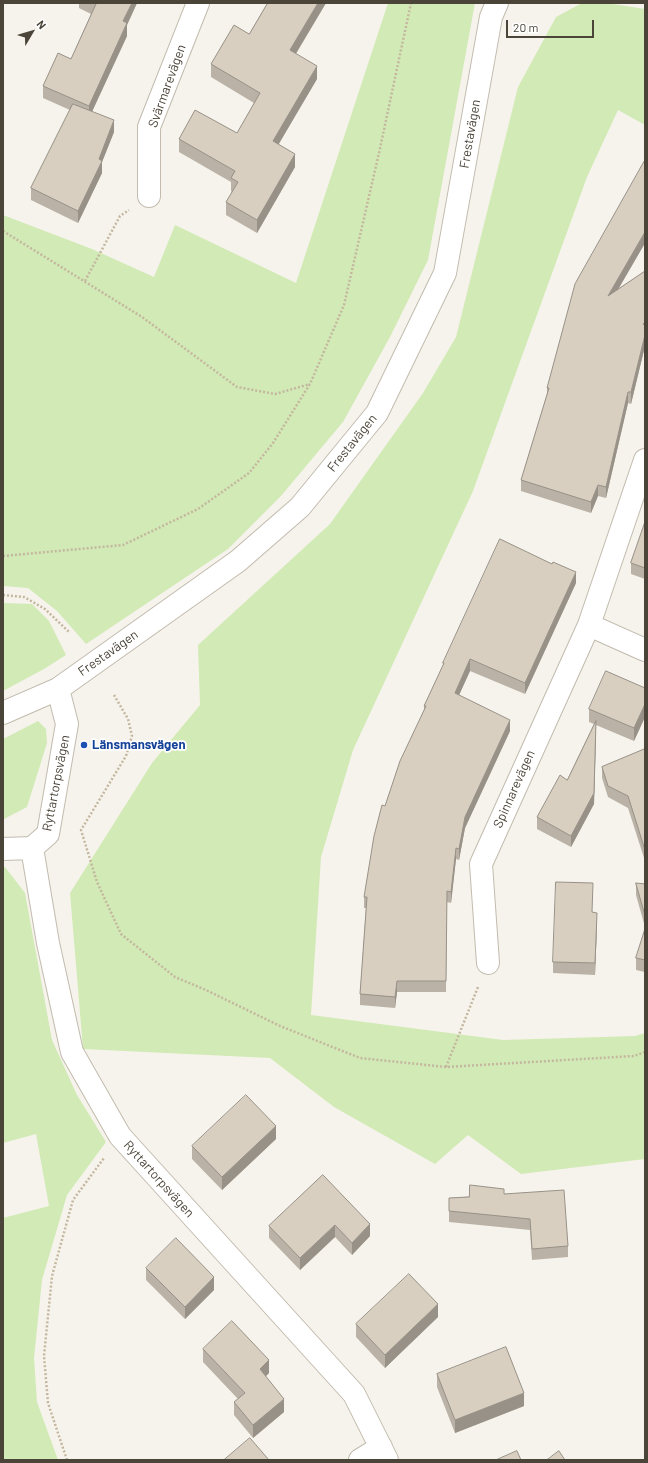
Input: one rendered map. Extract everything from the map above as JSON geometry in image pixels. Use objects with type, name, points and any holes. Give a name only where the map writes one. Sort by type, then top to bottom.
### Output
[{"type":"street","name":"Svärmarevägen","points":[[149,196],[149,127],[198,3]]},
{"type":"street","name":"Frestavägen","points":[[3,713],[58,689],[238,561],[300,507],[377,414],[445,273],[491,17],[497,3]]},
{"type":"street","name":"Spinnarevägen","points":[[488,963],[481,864],[589,625],[645,460]]},
{"type":"street","points":[[589,625],[645,650]]},
{"type":"street","name":"Ryttartorpsvägen","points":[[58,689],[67,724],[48,834],[32,848],[48,943],[72,1052],[120,1136],[354,1394],[384,1453]]},
{"type":"street","points":[[3,849],[32,848]]},
{"type":"street","points":[[360,1460],[384,1453]]},
{"type":"path","points":[[3,556],[123,545],[198,509],[249,473],[273,443],[310,384],[344,305],[379,153],[411,3]]},
{"type":"path","points":[[85,281],[120,216],[149,196]]},
{"type":"path","points":[[3,231],[142,317],[237,387],[274,394],[310,384]]},
{"type":"path","points":[[3,594],[24,598],[45,609],[70,633]]},
{"type":"path","points":[[114,695],[128,719],[132,736],[126,756],[81,830],[97,882],[121,934],[174,978],[206,990],[280,1026],[360,1058],[446,1067],[634,1056],[645,1052]]},
{"type":"path","points":[[446,1067],[488,963]]},
{"type":"path","points":[[67,1460],[48,1403],[44,1356],[52,1276],[73,1200],[120,1136]]},
{"type":"green space","points":[[388,3],[475,3],[428,260],[390,337],[343,422],[281,496],[228,549],[86,644],[57,611],[28,588],[3,586],[3,215],[92,249],[154,277],[175,225],[296,283]]},
{"type":"green space","points":[[582,3],[606,3],[645,9],[645,125],[618,110],[587,177],[473,491],[353,750],[321,857],[311,1015],[503,1040],[635,1036],[645,1033],[645,1159],[521,1174],[468,1135],[435,1164],[334,1107],[270,1058],[83,1049],[70,893],[152,763],[200,705],[198,645],[330,524],[423,393],[456,337],[518,87],[556,17]]},
{"type":"green space","points":[[3,603],[32,604],[49,621],[66,655],[44,669],[3,691]]},
{"type":"green space","points":[[38,721],[46,729],[47,743],[27,807],[4,819],[3,739]]},
{"type":"green space","points":[[3,867],[5,867],[25,893],[52,1040],[77,1095],[106,1142],[67,1195],[42,1280],[34,1358],[37,1402],[58,1460],[3,1460],[3,1218],[49,1206],[36,1134],[3,1143]]},
{"type":"building","points":[[94,3],[132,3],[123,21],[127,23],[89,106],[43,86],[58,53],[71,59],[96,4]]},
{"type":"building","points":[[268,3],[318,3],[290,50],[317,66],[273,141],[295,154],[257,220],[226,202],[238,182],[231,178],[235,171],[179,139],[195,110],[237,133],[260,93],[211,64],[234,25],[249,34]]},
{"type":"building","points":[[73,104],[114,120],[99,159],[102,161],[78,211],[31,188]]},
{"type":"building","points":[[645,160],[645,232],[608,296],[645,271],[645,322],[643,324],[645,325],[645,335],[631,392],[628,392],[606,487],[598,485],[591,502],[521,480],[549,388],[547,388],[575,284]]},
{"type":"building","points":[[645,522],[645,568],[631,563]]},
{"type":"building","points":[[500,539],[552,564],[553,562],[576,572],[525,683],[470,659],[455,693],[510,720],[465,817],[459,849],[456,848],[451,892],[447,891],[446,981],[397,981],[395,997],[360,994],[367,897],[364,897],[374,836],[382,805],[385,806],[400,761]]},
{"type":"building","points":[[606,671],[645,688],[645,704],[634,728],[589,709]]},
{"type":"building","points":[[596,721],[594,793],[571,836],[537,817],[560,775],[567,780]]},
{"type":"building","points":[[645,749],[645,850],[628,796],[608,786],[602,767]]},
{"type":"building","points":[[556,882],[593,883],[592,912],[597,913],[595,963],[553,962]]},
{"type":"building","points":[[636,883],[645,884],[645,915]]},
{"type":"building","points":[[645,929],[645,960],[636,958]]},
{"type":"building","points":[[246,1095],[276,1126],[222,1177],[192,1146]]},
{"type":"building","points":[[323,1175],[370,1224],[352,1243],[335,1225],[300,1258],[269,1226]]},
{"type":"building","points":[[470,1185],[504,1189],[504,1194],[564,1190],[568,1246],[532,1249],[530,1219],[449,1211],[449,1198],[469,1197]]},
{"type":"building","points":[[176,1238],[214,1277],[185,1307],[146,1268]]},
{"type":"building","points":[[409,1274],[438,1304],[385,1355],[356,1324]]},
{"type":"building","points":[[232,1321],[269,1360],[260,1369],[284,1399],[253,1425],[234,1402],[245,1393],[203,1349]]},
{"type":"building","points":[[506,1347],[524,1393],[455,1420],[437,1374]]},
{"type":"building","points":[[250,1438],[269,1460],[224,1460]]},
{"type":"building","points":[[517,1451],[521,1460],[496,1460]]},
{"type":"building","points":[[559,1451],[565,1460],[547,1460]]},
{"type":"place","name":"Länsmansvägen","points":[[84,745]]}]
